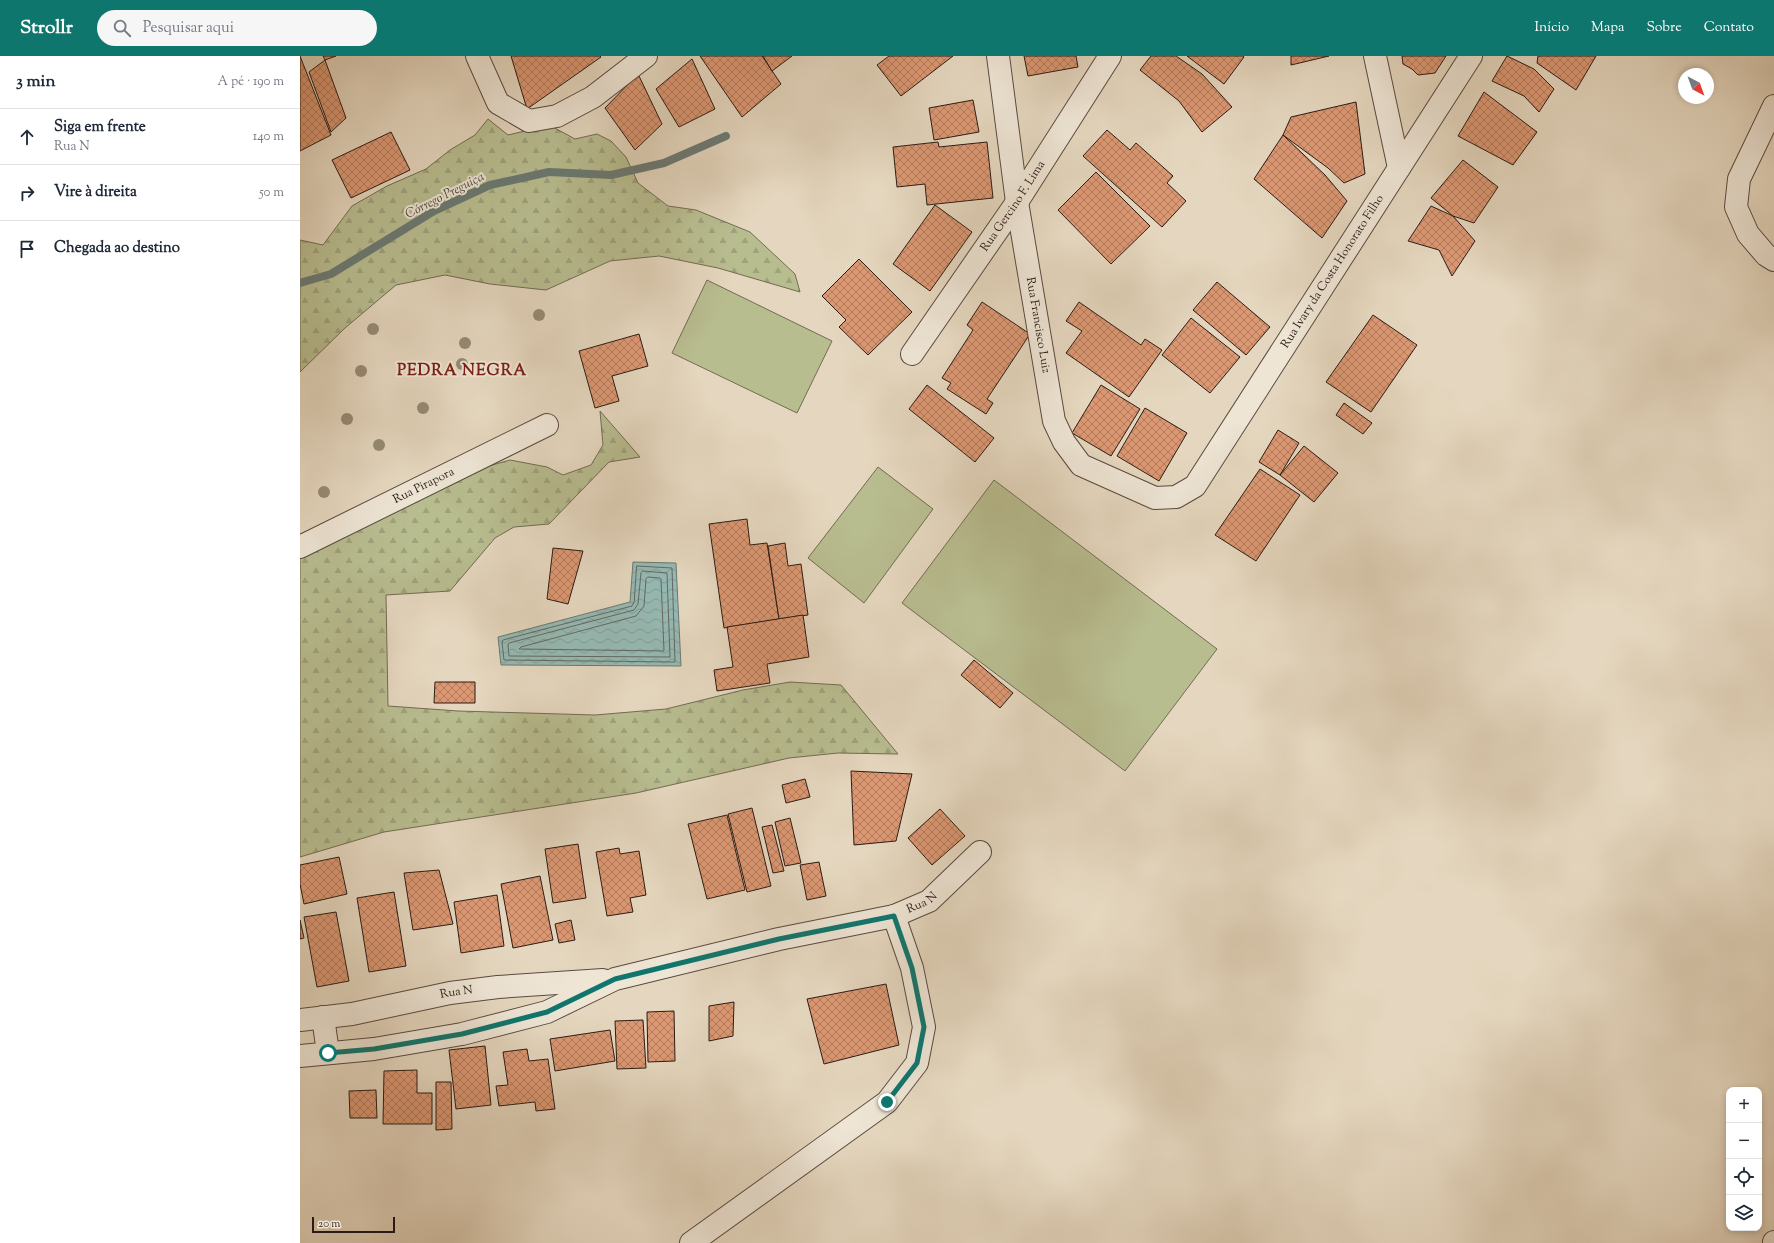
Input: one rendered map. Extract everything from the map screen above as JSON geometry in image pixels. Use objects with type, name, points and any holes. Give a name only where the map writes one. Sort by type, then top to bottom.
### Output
[{"type":"street","points":[[477,56],[498,103],[528,122],[557,116],[593,97],[646,56]]},
{"type":"street","name":"Rua Francisco Luiz","points":[[998,56],[1017,202],[1054,421],[1064,442],[1082,465],[1155,498],[1176,497],[1195,486]]},
{"type":"street","name":"Rua Gercino F. Lima","points":[[912,354],[1017,202],[1110,56]]},
{"type":"street","points":[[1375,56],[1399,168]]},
{"type":"street","name":"Rua Ivary da Costa Honorato Filho","points":[[1195,486],[1471,56]]},
{"type":"street","points":[[1774,106],[1739,179],[1736,207],[1748,234],[1766,255],[1774,260]]},
{"type":"street","name":"Rua Pirapora","points":[[300,546],[546,425]]},
{"type":"street","name":"Rua N","points":[[300,1020],[352,1014],[450,993],[492,988],[615,979],[779,939],[894,916],[929,901],[980,852]]},
{"type":"street","points":[[691,1243],[887,1102],[917,1063],[924,1027],[912,968],[894,916]]},
{"type":"street","name":"Rua N","points":[[300,1056],[374,1049],[469,1032],[547,1012],[615,979]]},
{"type":"street","points":[[324,1017],[328,1053]]},
{"type":"green space","points":[[488,119],[508,135],[538,128],[553,127],[575,139],[597,134],[611,141],[626,157],[638,183],[668,206],[696,210],[750,232],[795,274],[800,292],[718,268],[659,256],[610,261],[546,290],[490,284],[445,275],[396,285],[345,328],[300,372],[300,240],[323,245],[352,206],[387,186],[426,169],[450,150],[475,135]]},
{"type":"green space","points":[[707,280],[832,341],[797,413],[672,353]]},
{"type":"green space","points":[[600,411],[640,457],[609,462],[549,524],[514,527],[495,538],[450,591],[386,595],[388,706],[458,711],[595,715],[666,709],[743,690],[790,682],[841,685],[898,754],[838,753],[789,758],[636,793],[384,832],[300,857],[300,557],[468,472],[510,460],[547,467],[563,475],[591,465],[603,445]]},
{"type":"green space","points":[[878,467],[933,509],[864,603],[808,558]]},
{"type":"green space","points":[[994,480],[1217,649],[1125,771],[902,603]]},
{"type":"water","points":[[633,562],[676,563],[681,666],[501,665],[498,637],[630,602]]},
{"type":"building","points":[[300,56],[331,135],[300,151]]},
{"type":"building","points":[[323,56],[336,56],[325,60]]},
{"type":"building","points":[[511,56],[600,56],[601,57],[527,109]]},
{"type":"building","points":[[700,56],[762,56],[781,84],[742,117]]},
{"type":"building","points":[[763,56],[792,56],[772,71]]},
{"type":"building","points":[[889,56],[953,56],[901,96],[877,65]]},
{"type":"building","points":[[1024,56],[1076,56],[1078,67],[1028,76]]},
{"type":"building","points":[[1151,56],[1176,56],[1202,74],[1232,107],[1202,132],[1179,101],[1140,70]]},
{"type":"building","points":[[1187,56],[1243,56],[1244,57],[1224,84]]},
{"type":"building","points":[[1291,56],[1329,56],[1291,65]]},
{"type":"building","points":[[1402,56],[1446,56],[1435,73],[1418,75],[1412,69],[1403,64]]},
{"type":"building","points":[[1507,56],[1534,69],[1554,89],[1539,112],[1524,96],[1492,81]]},
{"type":"building","points":[[1538,56],[1596,56],[1576,90],[1537,63]]},
{"type":"building","points":[[692,59],[715,109],[679,127],[656,89]]},
{"type":"building","points":[[325,60],[346,118],[331,132],[309,72]]},
{"type":"building","points":[[638,74],[662,124],[635,150],[605,108]]},
{"type":"building","points":[[1484,92],[1537,132],[1513,165],[1458,136]]},
{"type":"building","points":[[973,100],[979,132],[934,140],[929,108]]},
{"type":"building","points":[[1356,102],[1365,174],[1344,183],[1328,168],[1283,135],[1291,117]]},
{"type":"building","points":[[1107,130],[1130,150],[1136,143],[1173,176],[1167,183],[1186,201],[1162,227],[1083,156]]},
{"type":"building","points":[[391,132],[410,170],[351,198],[332,160]]},
{"type":"building","points":[[1283,135],[1325,175],[1347,201],[1322,238],[1254,179]]},
{"type":"building","points":[[938,142],[939,147],[987,142],[993,198],[927,205],[925,184],[897,187],[893,147]]},
{"type":"building","points":[[1463,160],[1498,187],[1474,223],[1453,216],[1431,198]]},
{"type":"building","points":[[1096,172],[1150,226],[1111,264],[1058,210]]},
{"type":"building","points":[[935,205],[972,232],[930,291],[893,264]]},
{"type":"building","points":[[1431,206],[1453,216],[1475,241],[1452,276],[1439,250],[1408,241]]},
{"type":"building","points":[[859,259],[912,312],[868,355],[839,327],[846,320],[822,296]]},
{"type":"building","points":[[1217,282],[1270,327],[1246,355],[1193,310]]},
{"type":"building","points":[[982,302],[1030,334],[987,399],[993,403],[986,414],[947,389],[951,383],[942,378],[973,330],[967,325]]},
{"type":"building","points":[[1079,302],[1141,345],[1145,339],[1162,350],[1129,397],[1066,353],[1082,331],[1066,321]]},
{"type":"building","points":[[1373,315],[1417,345],[1371,412],[1326,382]]},
{"type":"building","points":[[1191,318],[1240,357],[1210,393],[1162,355]]},
{"type":"building","points":[[639,334],[648,366],[612,376],[619,401],[595,408],[579,351]]},
{"type":"building","points":[[927,385],[994,438],[975,462],[909,409]]},
{"type":"building","points":[[1101,385],[1140,409],[1111,456],[1072,433]]},
{"type":"building","points":[[1344,403],[1372,423],[1363,434],[1336,415]]},
{"type":"building","points":[[1145,408],[1187,433],[1159,481],[1117,456]]},
{"type":"building","points":[[1278,430],[1299,443],[1280,475],[1259,462]]},
{"type":"building","points":[[1304,446],[1338,473],[1314,502],[1280,475]]},
{"type":"building","points":[[1260,469],[1300,495],[1256,561],[1215,535]]},
{"type":"building","points":[[747,519],[750,545],[767,543],[779,619],[724,628],[709,524]]},
{"type":"building","points":[[785,543],[788,566],[801,564],[808,615],[779,619],[768,546]]},
{"type":"building","points":[[553,548],[583,551],[568,604],[547,599]]},
{"type":"building","points":[[803,615],[809,657],[767,664],[770,683],[717,691],[714,670],[733,667],[727,627]]},
{"type":"building","points":[[974,660],[1013,693],[1000,708],[961,675]]},
{"type":"building","points":[[435,682],[475,682],[475,703],[434,703]]},
{"type":"building","points":[[851,771],[912,774],[896,841],[854,845]]},
{"type":"building","points":[[805,779],[810,797],[786,803],[782,785]]},
{"type":"building","points":[[752,808],[771,886],[747,892],[728,814]]},
{"type":"building","points":[[940,809],[965,836],[932,865],[908,838]]},
{"type":"building","points":[[727,815],[745,890],[707,899],[688,824]]},
{"type":"building","points":[[790,818],[801,863],[785,866],[775,822]]},
{"type":"building","points":[[772,825],[784,871],[773,873],[762,827]]},
{"type":"building","points":[[578,844],[586,898],[553,903],[545,849]]},
{"type":"building","points":[[619,848],[620,854],[639,851],[646,895],[630,898],[633,912],[607,916],[596,852]]},
{"type":"building","points":[[339,857],[347,894],[304,904],[300,884],[300,865]]},
{"type":"building","points":[[819,862],[826,896],[807,900],[800,865]]},
{"type":"building","points":[[439,870],[453,924],[413,930],[404,873]]},
{"type":"building","points":[[540,876],[553,940],[513,948],[501,884]]},
{"type":"building","points":[[394,892],[406,966],[369,972],[357,898]]},
{"type":"building","points":[[497,895],[504,946],[461,953],[454,902]]},
{"type":"building","points":[[336,912],[349,981],[317,987],[304,917]]},
{"type":"building","points":[[300,920],[304,938],[300,939]]},
{"type":"building","points":[[571,920],[575,940],[559,943],[555,924]]},
{"type":"building","points":[[886,984],[899,1045],[824,1064],[807,999]]},
{"type":"building","points":[[734,1002],[733,1036],[709,1041],[709,1006]]},
{"type":"building","points":[[674,1011],[675,1061],[648,1062],[647,1012]]},
{"type":"building","points":[[643,1020],[646,1068],[617,1069],[615,1021]]},
{"type":"building","points":[[610,1030],[615,1061],[555,1071],[550,1039]]},
{"type":"building","points":[[485,1046],[491,1105],[456,1109],[449,1050]]},
{"type":"building","points":[[527,1049],[529,1061],[548,1059],[555,1109],[536,1111],[535,1102],[499,1106],[496,1086],[508,1085],[503,1052]]},
{"type":"building","points":[[417,1070],[417,1093],[432,1093],[432,1124],[383,1124],[384,1071]]},
{"type":"building","points":[[436,1082],[451,1082],[452,1129],[436,1130]]},
{"type":"building","points":[[376,1090],[377,1118],[350,1118],[349,1091]]},
{"type":"waterway","name":"Córrego Preguiça","points":[[300,283],[331,274],[434,211],[490,185],[549,172],[611,175],[664,163],[726,136]]},
{"type":"district","name":"PEDRA NEGRA","points":[[462,371]]},
{"type":"route","points":[[328,1053],[374,1049],[462,1034],[547,1012],[615,979],[779,939],[894,916],[912,968],[924,1027],[917,1063],[887,1102]]}]
